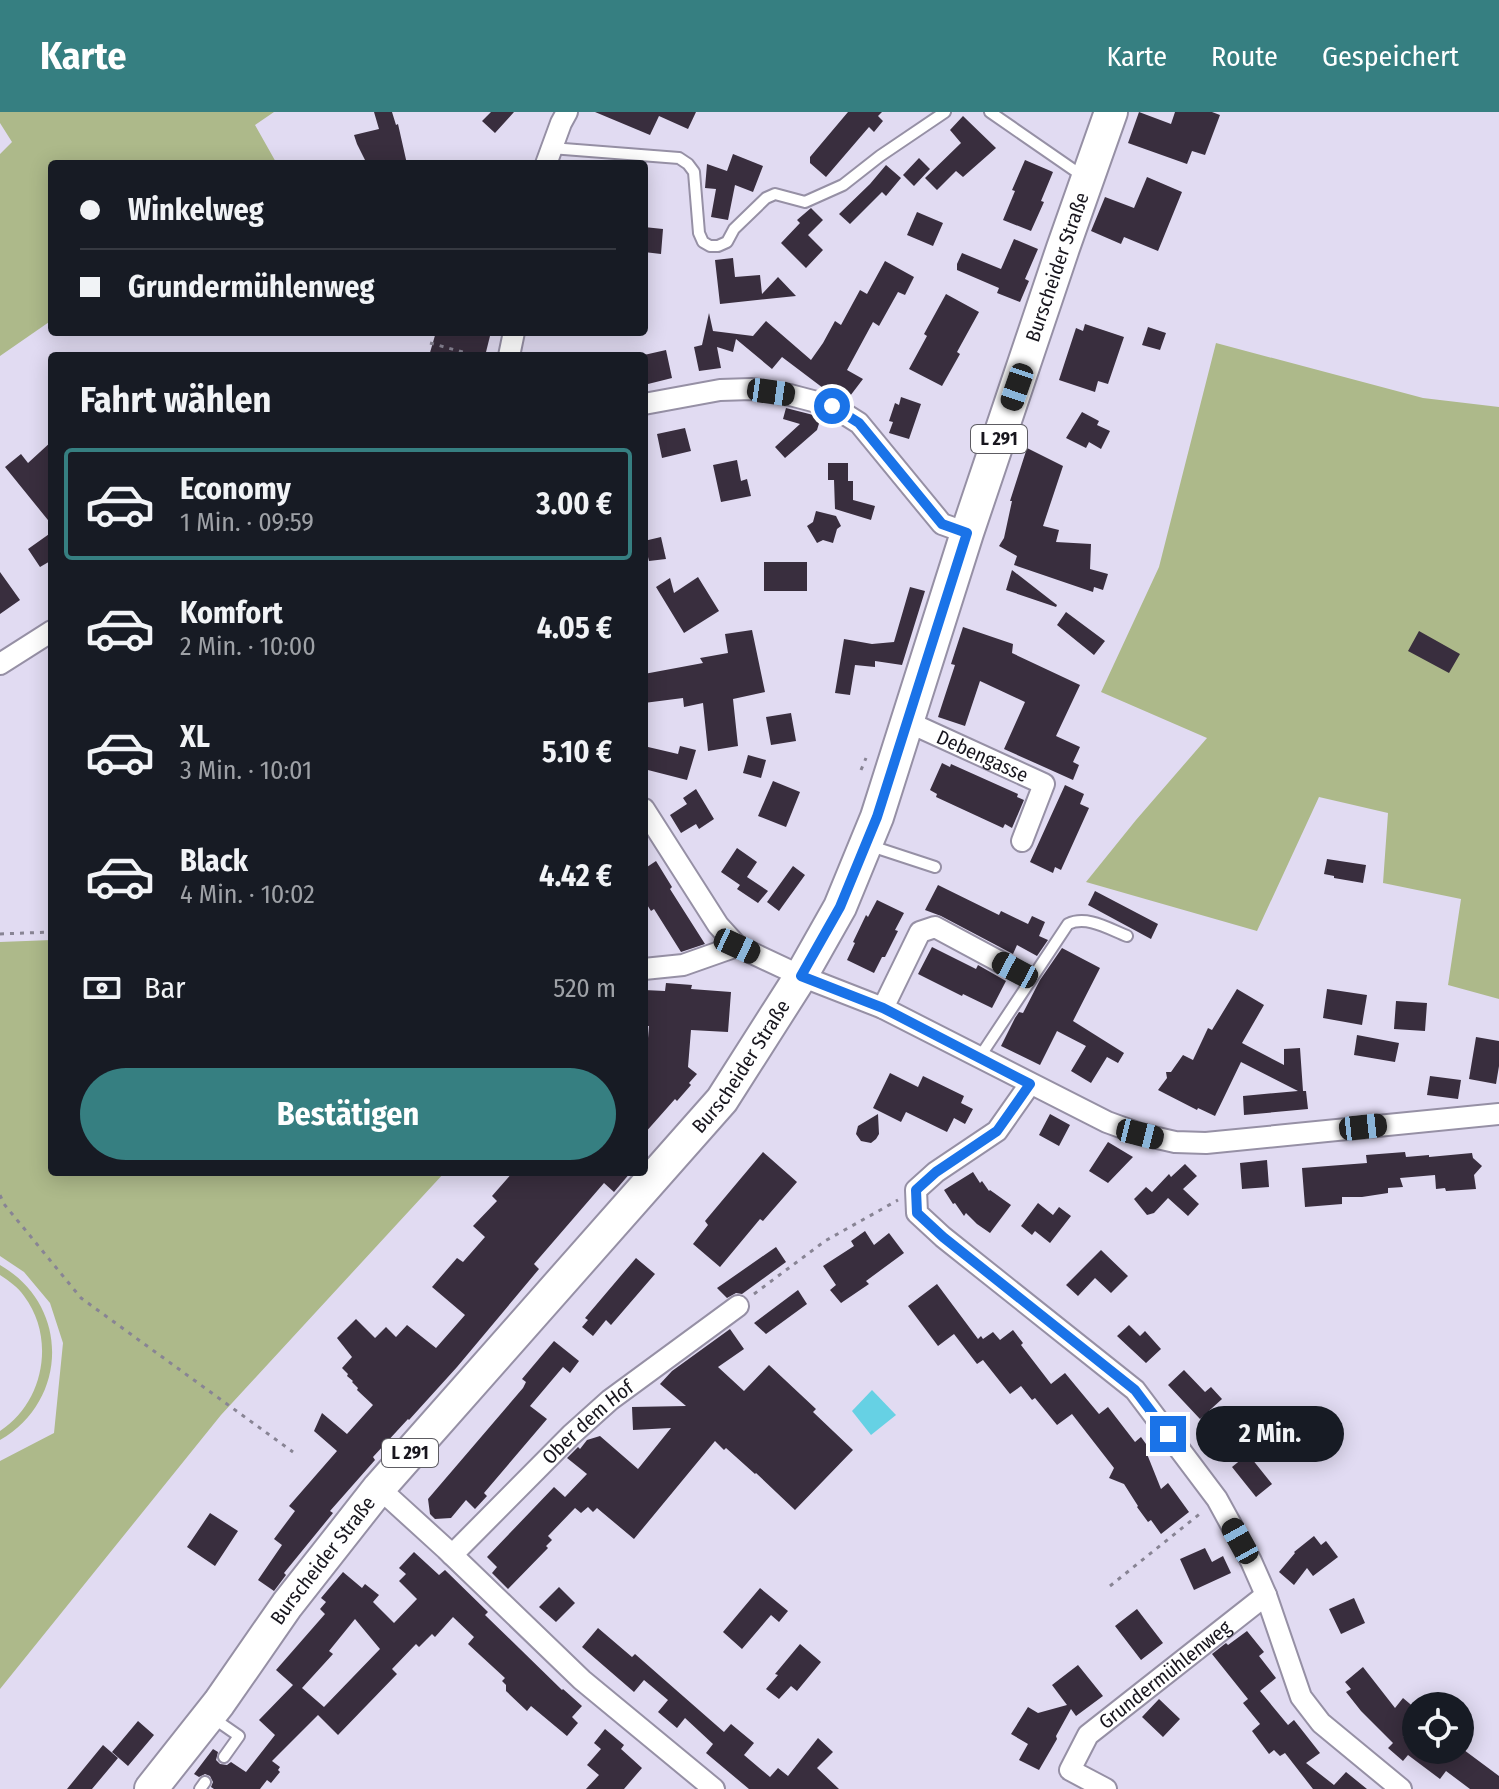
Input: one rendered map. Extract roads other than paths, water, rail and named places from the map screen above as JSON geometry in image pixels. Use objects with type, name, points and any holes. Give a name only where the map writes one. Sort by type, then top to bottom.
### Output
[{"type":"main road","name":"Burscheider Straße","points":[[151,1789],[209,1715],[287,1605],[379,1488],[722,1100],[801,976],[840,907],[866,844],[967,533],[1111,112]]},
{"type":"street","points":[[549,156],[567,112]]},
{"type":"street","points":[[648,403],[720,390],[752,389],[832,406],[859,423],[942,524],[967,533]]},
{"type":"street","points":[[0,664],[48,634]]},
{"type":"street","name":"Debengasse","points":[[908,722],[1044,784],[1022,841]]},
{"type":"street","points":[[648,815],[718,925],[737,946],[801,976],[883,1008],[1107,1122],[1140,1134],[1175,1142],[1206,1143],[1499,1114]]},
{"type":"street","points":[[883,1008],[920,932],[935,927],[1015,970]]},
{"type":"street","points":[[648,969],[683,965],[737,946]]},
{"type":"street","points":[[1030,1084],[997,1131],[936,1172],[916,1190],[917,1213],[1135,1390],[1217,1499],[1251,1561],[1301,1697],[1321,1723],[1401,1789]]},
{"type":"street","name":"Ober dem Hof","points":[[452,1555],[610,1400],[738,1306]]},
{"type":"street","points":[[379,1488],[582,1680],[714,1789]]},
{"type":"street","name":"Grundermühlenweg","points":[[1106,1789],[1070,1770],[1088,1735],[1266,1595]]},
{"type":"lane","points":[[549,156],[679,158],[694,172],[699,233],[703,242],[718,246],[727,242],[734,229],[766,198],[775,194],[805,202],[843,185],[945,112]]},
{"type":"lane","points":[[990,112],[1087,179]]},
{"type":"lane","points":[[866,844],[935,867]]},
{"type":"lane","points":[[979,1058],[1068,924],[1084,920],[1127,936]]},
{"type":"lane","points":[[209,1715],[239,1736],[224,1757]]},
{"type":"water","points":[[872,1390],[896,1415],[871,1435],[852,1411]]}]
